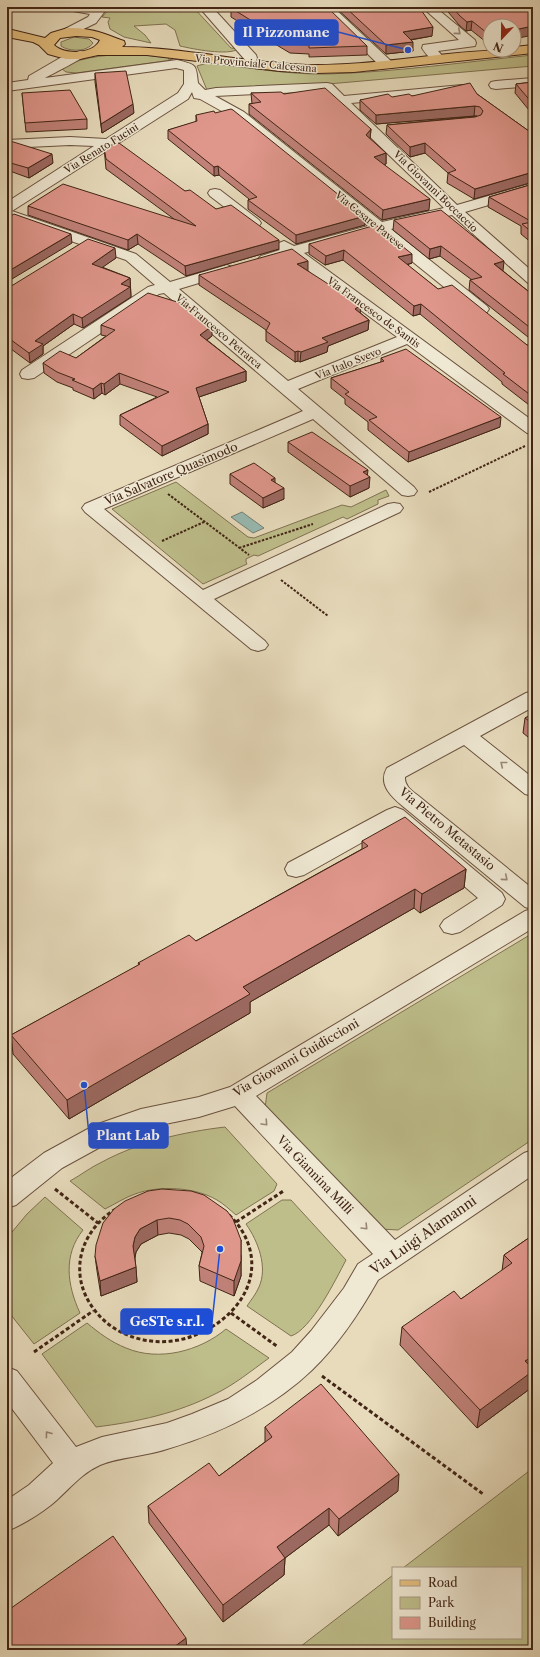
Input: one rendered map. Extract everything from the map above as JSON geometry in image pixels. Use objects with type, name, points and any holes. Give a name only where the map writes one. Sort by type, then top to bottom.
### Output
[{"type":"main road","name":"Via Provinciale Calcesana","points":[[64,34],[83,32],[147,51]]},
{"type":"main road","points":[[8,33],[64,34]]},
{"type":"main road","points":[[8,33],[37,39],[50,47],[51,39],[64,34]]},
{"type":"main road","points":[[97,51],[104,46],[105,43],[100,36]]},
{"type":"main road","name":"Via Provinciale Calcesana","points":[[50,47],[64,54],[80,55],[97,51],[147,51],[301,68],[350,68],[387,65],[533,49]]},
{"type":"street","points":[[326,7],[387,65]]},
{"type":"street","points":[[428,7],[470,43],[428,48],[438,59]]},
{"type":"street","points":[[77,8],[98,13]]},
{"type":"street","points":[[209,11],[227,12]]},
{"type":"street","points":[[209,11],[251,58]]},
{"type":"street","points":[[64,34],[98,13]]},
{"type":"street","points":[[98,13],[93,30],[100,36]]},
{"type":"street","points":[[46,72],[53,58],[50,47]]},
{"type":"street","points":[[12,86],[46,72],[65,61],[80,55]]},
{"type":"street","points":[[12,86],[177,64],[190,68],[188,84]]},
{"type":"street","points":[[46,72],[70,78]]},
{"type":"street","points":[[496,85],[533,82]]},
{"type":"street","name":"Via Cesare Pavese","points":[[188,84],[203,95],[239,115],[490,316]]},
{"type":"street","name":"Via Renato Fucini","points":[[7,208],[108,143],[188,84]]},
{"type":"street","name":"Via Giovanni Boccaccio","points":[[203,95],[216,92],[328,87],[455,210],[533,280]]},
{"type":"street","points":[[340,100],[466,88]]},
{"type":"street","points":[[372,130],[388,128]]},
{"type":"street","points":[[7,144],[70,140],[108,143]]},
{"type":"street","points":[[28,374],[154,290],[167,288],[380,227],[455,210],[533,187]]},
{"type":"street","name":"Via Francesco de Santis","points":[[215,193],[533,429]]},
{"type":"street","name":"Via Francesco Petrarca","points":[[7,214],[132,257],[408,491]]},
{"type":"street","points":[[67,253],[86,242]]},
{"type":"street","name":"Via Italo Svevo","points":[[287,388],[410,338]]},
{"type":"street","name":"Via Salvatore Quasimodo","points":[[258,645],[91,508],[315,412]]},
{"type":"street","points":[[202,598],[265,567],[394,508]]},
{"type":"street","name":"Via Pietro Metastasio","points":[[533,698],[396,773],[394,780],[398,790],[533,901]]},
{"type":"street","points":[[465,735],[533,789]]},
{"type":"street","points":[[296,869],[415,804]]},
{"type":"street","points":[[395,815],[494,899],[452,926]]},
{"type":"street","name":"Via Giovanni Guidiccioni","points":[[7,1197],[33,1175],[68,1152],[106,1132],[125,1124],[164,1113],[206,1106],[239,1094],[533,916]]},
{"type":"street","name":"Via Giannina Milli","points":[[239,1094],[392,1255]]},
{"type":"street","name":"Via Luigi Alamanni","points":[[7,1517],[40,1495],[72,1466],[102,1451],[168,1436],[238,1408],[267,1389],[291,1354],[321,1340],[354,1296],[368,1272],[533,1161]]},
{"type":"street","points":[[7,1380],[72,1466]]},
{"type":"path","points":[[408,491],[430,492],[526,445]]},
{"type":"path","points":[[152,482],[328,616]]},
{"type":"path","points":[[142,550],[204,522]]},
{"type":"path","points":[[33,1175],[56,1189],[98,1223]]},
{"type":"path","points":[[236,1222],[285,1190]]},
{"type":"path","points":[[162,1194],[178,1194],[194,1197],[208,1202],[236,1222],[246,1239],[252,1263],[248,1288],[242,1299],[231,1313],[212,1328],[199,1335],[184,1339],[154,1342],[125,1334],[112,1328],[93,1311],[81,1286],[80,1261],[83,1249],[88,1237],[98,1223],[118,1208],[132,1201],[162,1194]]},
{"type":"path","points":[[34,1352],[93,1311]]},
{"type":"path","points":[[231,1313],[291,1354],[484,1494]]},
{"type":"green space","points":[[111,7],[193,7],[231,48],[238,49],[227,52],[219,52],[180,46],[175,30],[166,24],[134,26],[145,35],[151,43],[124,37],[110,29],[108,22],[110,18],[102,17]]},
{"type":"green space","points":[[74,37],[89,39],[93,43],[87,48],[78,50],[61,46],[61,42]]},
{"type":"green space","points":[[136,54],[169,58],[168,59],[173,60],[76,73],[66,72],[62,69],[63,67],[72,63],[90,58],[108,55]]},
{"type":"green space","points":[[533,55],[533,66],[328,84],[207,90],[197,66],[207,63],[283,72],[328,74],[405,69],[506,58],[522,58],[522,56]]},
{"type":"green space","points":[[176,482],[248,537],[254,538],[342,505],[351,507],[386,490],[389,496],[378,500],[378,504],[347,519],[343,517],[258,556],[254,555],[246,559],[247,564],[203,584],[112,509]]},
{"type":"green space","points":[[533,933],[533,1139],[398,1230],[381,1229],[265,1108],[267,1093]]},
{"type":"green space","points":[[225,1127],[277,1184],[274,1191],[236,1215],[225,1205],[208,1196],[198,1192],[177,1189],[155,1189],[145,1191],[127,1197],[105,1209],[70,1181],[94,1166],[116,1155],[146,1143],[177,1135]]},
{"type":"green space","points":[[45,1197],[83,1230],[72,1250],[69,1270],[72,1292],[80,1313],[34,1344],[7,1310],[7,1238],[27,1214]]},
{"type":"green space","points":[[282,1200],[291,1200],[346,1260],[315,1314],[299,1332],[291,1336],[247,1306],[255,1295],[262,1279],[262,1263],[258,1246],[246,1224]]},
{"type":"green space","points":[[87,1323],[105,1337],[121,1346],[139,1352],[152,1354],[179,1352],[192,1348],[216,1337],[226,1329],[269,1358],[242,1378],[201,1401],[157,1416],[96,1427],[42,1354]]},
{"type":"green space","points":[[533,1468],[533,1650],[296,1650],[392,1576],[392,1639],[522,1639],[522,1567],[404,1567]]},
{"type":"water","points":[[242,512],[264,528],[253,533],[231,517]]},
{"type":"building","points":[[327,7],[367,46],[309,48],[309,45],[290,44],[270,32],[271,27],[265,29],[231,8]]},
{"type":"building","points":[[345,7],[419,7],[433,27],[403,32],[413,42],[386,45]]},
{"type":"building","points":[[452,7],[533,7],[533,26],[522,28],[522,18],[482,18],[482,29],[472,21],[467,22]]},
{"type":"building","points":[[126,71],[133,104],[101,124],[95,73]]},
{"type":"building","points":[[533,82],[533,104],[516,84]]},
{"type":"building","points":[[470,83],[477,94],[533,134],[533,172],[475,189],[448,173],[456,170],[425,143],[410,147],[387,125],[475,117],[481,115],[483,111],[480,107],[475,106],[376,115],[360,100],[388,94],[392,97],[409,94],[412,96]]},
{"type":"building","points":[[325,88],[371,129],[366,135],[386,153],[374,157],[430,199],[383,210],[249,104],[261,102],[251,93],[281,92],[284,94]]},
{"type":"building","points":[[70,90],[87,119],[25,123],[22,93]]},
{"type":"building","points":[[231,109],[365,216],[296,235],[248,200],[257,197],[218,166],[214,167],[168,130],[197,121],[196,115],[214,111],[215,113]]},
{"type":"building","points":[[7,140],[52,154],[28,168],[7,162]]},
{"type":"building","points":[[119,143],[185,191],[190,190],[216,209],[231,205],[279,240],[185,266],[137,234],[128,240],[28,206],[63,184],[196,226],[106,159],[104,147]]},
{"type":"building","points":[[533,184],[533,233],[522,224],[532,222],[489,197]]},
{"type":"building","points":[[441,210],[504,261],[494,264],[533,295],[533,330],[470,280],[482,277],[441,246],[430,249],[394,220]]},
{"type":"building","points":[[14,214],[71,234],[7,272],[7,216],[9,217]]},
{"type":"building","points":[[376,225],[412,254],[398,257],[438,289],[452,285],[527,345],[533,347],[533,397],[503,374],[505,373],[421,304],[414,306],[344,250],[326,256],[309,244]]},
{"type":"building","points":[[88,239],[115,248],[92,264],[130,278],[121,284],[130,287],[82,318],[73,314],[35,341],[43,344],[29,353],[7,337],[7,287],[13,285]]},
{"type":"building","points":[[292,249],[308,261],[297,264],[361,305],[355,309],[369,320],[322,338],[328,342],[301,352],[295,352],[266,331],[270,323],[199,275]]},
{"type":"building","points":[[148,293],[187,305],[212,326],[200,335],[246,371],[196,388],[208,424],[162,446],[120,415],[169,392],[119,373],[104,384],[101,383],[93,389],[72,380],[75,379],[57,372],[43,363],[60,351],[76,358],[115,330],[101,325]]},
{"type":"building","points":[[406,349],[501,417],[409,452],[369,420],[377,417],[345,394],[349,392],[331,378],[384,361],[381,358]]},
{"type":"building","points":[[312,432],[368,470],[363,472],[370,477],[350,486],[288,442]]},
{"type":"building","points":[[254,463],[275,478],[271,480],[284,488],[263,498],[230,474]]},
{"type":"building","points":[[533,714],[533,724],[525,718]]},
{"type":"building","points":[[405,817],[466,869],[422,894],[415,889],[243,987],[250,994],[67,1100],[11,1035],[140,964],[138,963],[189,935],[196,941],[368,846],[362,841]]},
{"type":"building","points":[[162,1189],[191,1191],[204,1195],[227,1211],[233,1219],[241,1240],[241,1261],[234,1281],[199,1266],[204,1246],[201,1237],[188,1224],[180,1220],[169,1218],[157,1220],[140,1229],[135,1237],[133,1246],[136,1267],[100,1281],[95,1256],[96,1245],[103,1223],[114,1209],[125,1201],[148,1191]]},
{"type":"building","points":[[533,1235],[533,1356],[525,1361],[533,1369],[533,1371],[480,1410],[402,1327],[454,1291],[461,1299],[512,1263],[504,1255]]},
{"type":"building","points":[[321,1384],[399,1474],[339,1519],[329,1508],[277,1547],[285,1558],[223,1605],[148,1506],[209,1463],[219,1476],[272,1437],[265,1427]]},
{"type":"building","points":[[113,1536],[186,1638],[170,1650],[7,1650],[7,1611]]},
{"type":"place","name":"Il Pizzomane","points":[[408,50]]},
{"type":"place","name":"Plant Lab","points":[[84,1085]]},
{"type":"place","name":"GeSTe s.r.l.","points":[[220,1249]]}]
